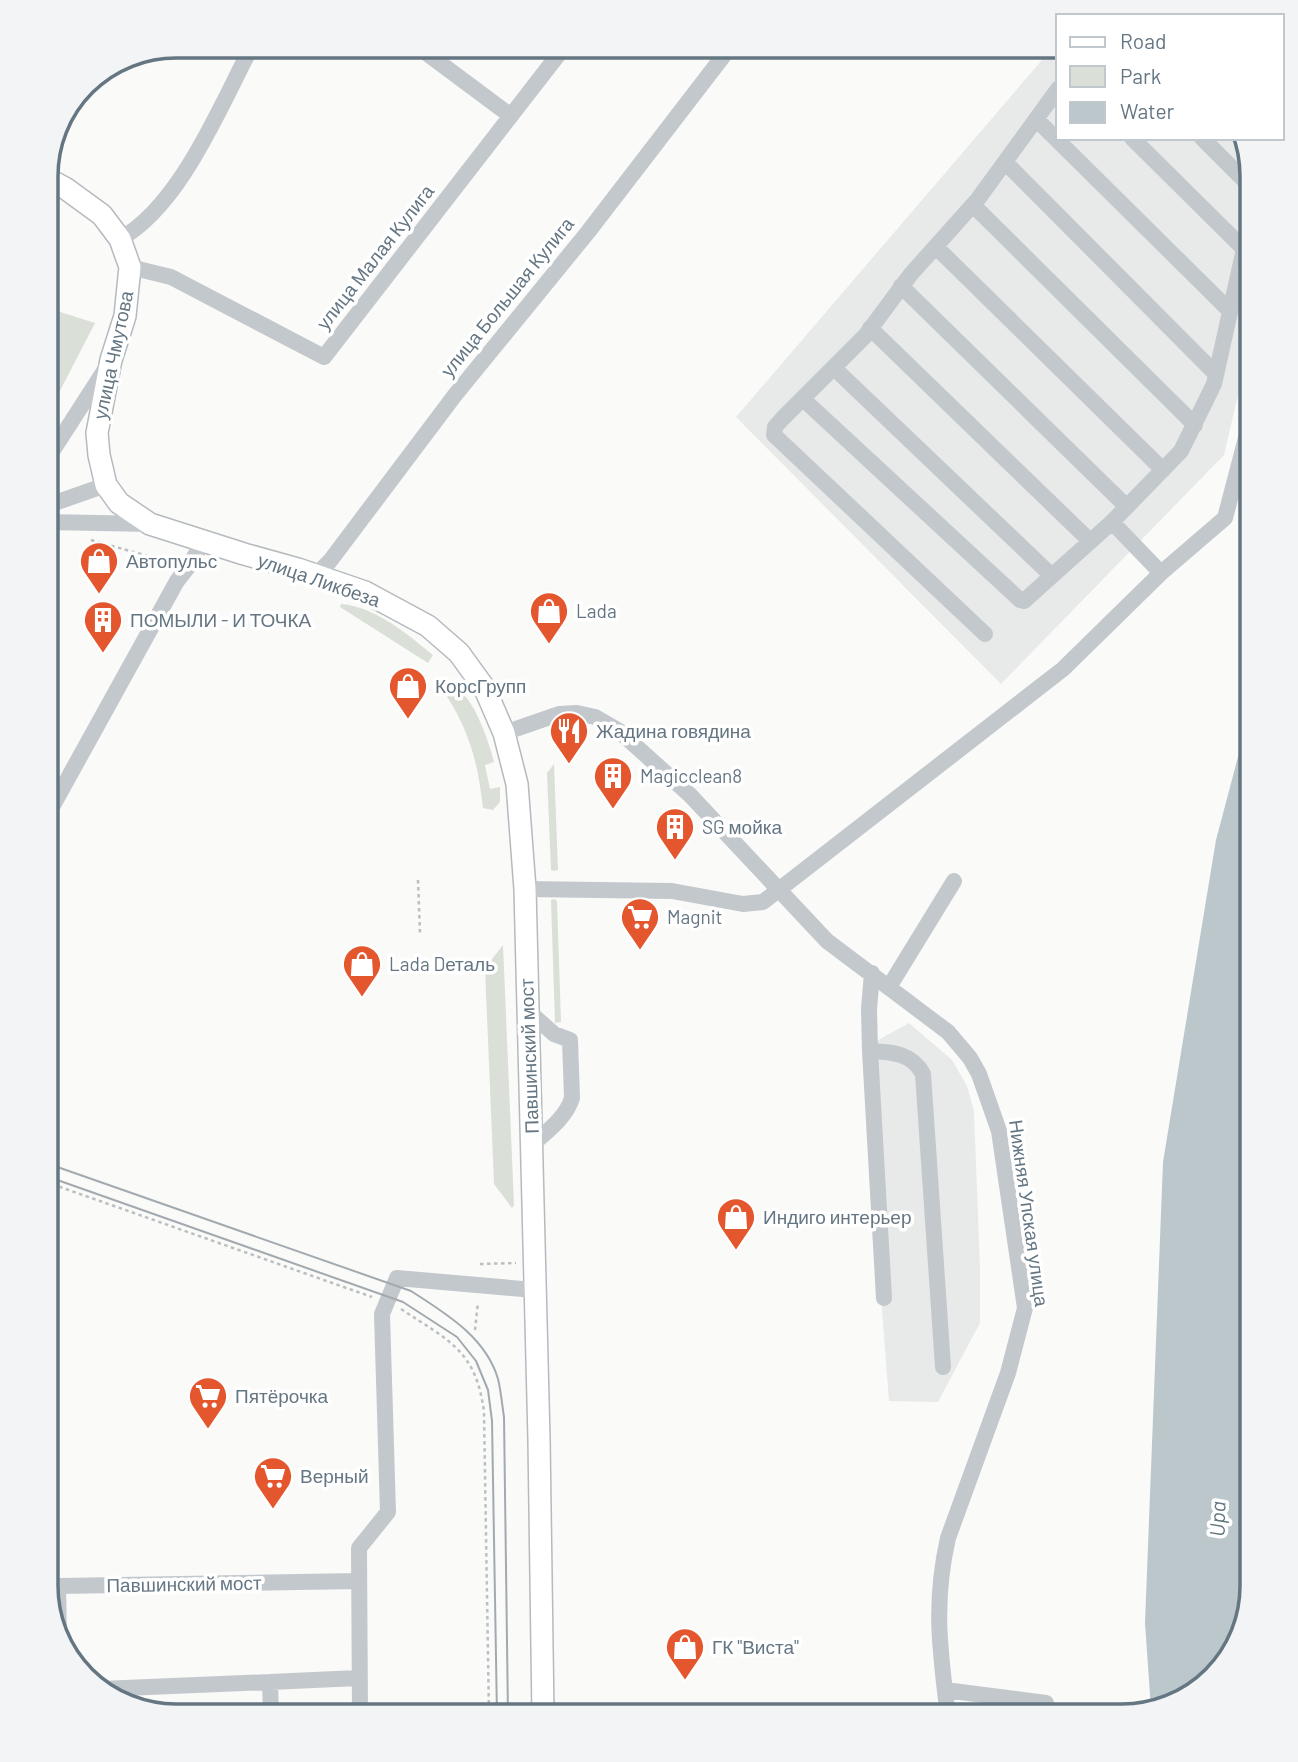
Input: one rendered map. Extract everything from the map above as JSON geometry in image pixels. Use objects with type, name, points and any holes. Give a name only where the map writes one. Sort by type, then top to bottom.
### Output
[{"type":"main road","name":"улица Чмутова","points":[[58,184],[102,215],[120,239],[130,267],[125,316],[111,360],[97,433],[106,485]]},
{"type":"main road","name":"улица Ликбеза","points":[[106,485],[119,503],[150,524],[365,592],[428,626],[459,653],[485,689],[504,733],[517,784],[521,823]]},
{"type":"main road","name":"Павшинский мост","points":[[521,823],[532,1145],[543,1704]]},
{"type":"street","points":[[120,239],[134,231],[183,175],[246,58]]},
{"type":"street","points":[[433,58],[511,116]]},
{"type":"street","name":"улица Малая Кулига","points":[[130,267],[172,277],[324,357],[556,58]]},
{"type":"street","name":"улица Большая Кулига","points":[[316,575],[330,561],[455,395],[723,58]]},
{"type":"street","points":[[985,634],[774,435],[775,427],[834,369],[870,328],[901,286],[973,205],[1056,92]]},
{"type":"street","points":[[1037,120],[1056,139]]},
{"type":"street","points":[[1057,140],[1230,311]]},
{"type":"street","points":[[1134,140],[1240,245]]},
{"type":"street","points":[[1204,140],[1240,176]]},
{"type":"street","points":[[1005,162],[1215,373]]},
{"type":"street","points":[[973,205],[1195,425]]},
{"type":"street","points":[[936,247],[1163,470]]},
{"type":"street","points":[[803,399],[1020,600],[1027,600],[1112,522],[1181,451],[1214,384],[1240,267]]},
{"type":"street","points":[[901,286],[1127,507]]},
{"type":"street","points":[[870,328],[1090,541]]},
{"type":"street","points":[[58,442],[111,360]]},
{"type":"street","points":[[834,369],[1052,576]]},
{"type":"street","points":[[525,889],[673,891],[743,904],[762,902],[1063,669],[1161,573],[1225,519],[1240,461]]},
{"type":"street","points":[[58,502],[106,485]]},
{"type":"street","points":[[58,522],[150,524]]},
{"type":"street","points":[[1112,522],[1161,573]]},
{"type":"street","points":[[58,796],[177,581],[204,542]]},
{"type":"street","name":"Нижняя Упская улица","points":[[504,733],[559,714],[577,713],[595,717],[619,731],[690,795],[827,941],[948,1032],[970,1058],[979,1074],[999,1131],[1025,1308],[1008,1373],[948,1538],[942,1562],[938,1640],[947,1704]]},
{"type":"street","points":[[889,987],[954,881]]},
{"type":"street","points":[[872,974],[870,1051],[884,1298]]},
{"type":"street","points":[[528,1011],[554,1034],[570,1040],[572,1075],[572,1098],[569,1107],[532,1145]]},
{"type":"street","points":[[870,1051],[905,1056],[918,1065],[923,1074],[943,1367]]},
{"type":"street","points":[[359,1704],[359,1548],[388,1512],[382,1314],[386,1302],[397,1278],[534,1290]]},
{"type":"street","name":"Павшинский мост","points":[[58,1586],[359,1581]]},
{"type":"street","points":[[118,1688],[358,1678]]},
{"type":"street","points":[[270,1682],[271,1704]]},
{"type":"street","points":[[945,1690],[1046,1703]]},
{"type":"path","points":[[87,539],[176,564]]},
{"type":"path","points":[[418,880],[420,934]]},
{"type":"path","points":[[58,1186],[399,1307],[458,1347],[481,1387],[484,1412],[489,1704]]},
{"type":"path","points":[[475,1330],[480,1285]]},
{"type":"shaded area","points":[[1044,58],[1056,58],[1056,140],[1234,140],[1240,176],[1240,387],[1224,455],[1001,684],[736,417]]},
{"type":"shaded area","points":[[909,1023],[952,1060],[967,1086],[974,1111],[980,1323],[938,1402],[889,1401],[862,1049]]},
{"type":"green space","points":[[58,311],[95,323],[58,395]]},
{"type":"green space","points":[[341,604],[379,616],[402,630],[433,655],[428,663],[340,607]]},
{"type":"green space","points":[[452,686],[467,698],[488,743],[494,762],[485,765],[490,789],[500,787],[500,802],[493,810],[483,808],[472,749],[446,695],[447,689]]},
{"type":"green space","points":[[554,764],[558,870],[554,871],[551,870],[547,773]]},
{"type":"green space","points":[[551,900],[557,901],[561,1022],[555,1023]]},
{"type":"green space","points":[[503,945],[514,1205],[512,1208],[494,1184],[485,968]]},
{"type":"water","name":"Upa","points":[[1240,749],[1239,1601],[1231,1631],[1206,1670],[1181,1688],[1150,1700],[1145,1623],[1163,1162],[1216,840]]},
{"type":"tram line","points":[[58,1167],[411,1291],[450,1317],[474,1338],[492,1364],[498,1379],[504,1417],[508,1704]]},
{"type":"tram line","points":[[58,1180],[403,1302],[457,1337],[476,1361],[488,1390],[492,1421],[497,1704]]},
{"type":"place","name":"Автопульс","points":[[99,595]]},
{"type":"place","name":"Lada","points":[[549,645]]},
{"type":"place","name":"ПОМЫЛИ - И ТОЧКА","points":[[103,654]]},
{"type":"place","name":"КорсГрупп","points":[[408,720]]},
{"type":"place","name":"Жадина говядина","points":[[569,765]]},
{"type":"place","name":"Magicclean8","points":[[613,810]]},
{"type":"place","name":"SG мойка","points":[[675,861]]},
{"type":"place","name":"Magnit","points":[[640,951]]},
{"type":"place","name":"Lada Dеталь","points":[[362,998]]},
{"type":"place","name":"Индиго интерьер","points":[[736,1251]]},
{"type":"place","name":"Пятёрочка","points":[[208,1430]]},
{"type":"place","name":"Верный","points":[[273,1510]]},
{"type":"place","name":"ГК \"Виста\"","points":[[685,1681]]}]
